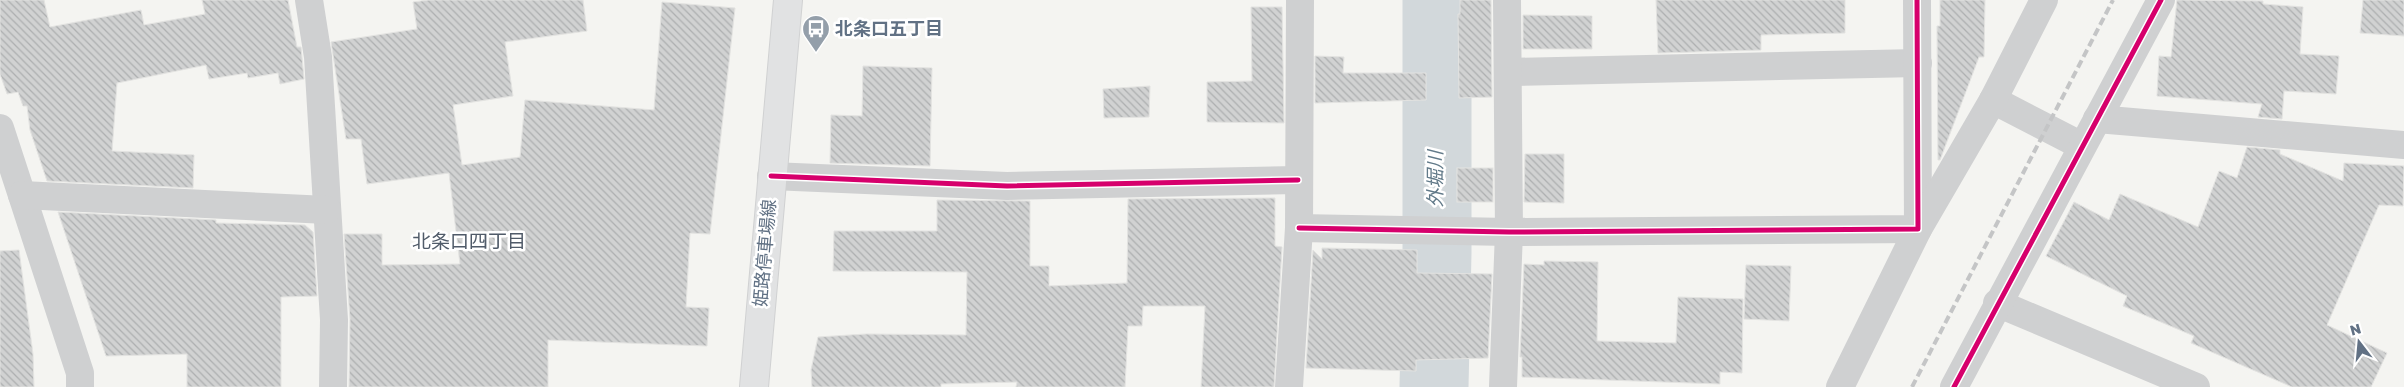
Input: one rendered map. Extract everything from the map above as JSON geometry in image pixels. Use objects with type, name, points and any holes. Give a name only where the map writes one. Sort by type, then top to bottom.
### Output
[{"type":"main road","name":"姫路停車場線","points":[[754,387],[771,176],[788,0]]},
{"type":"street","points":[[308,0],[318,57],[334,320],[333,387]]},
{"type":"street","points":[[1289,387],[1298,228],[1300,0]]},
{"type":"street","points":[[1503,387],[1509,232],[1507,0]]},
{"type":"street","points":[[1917,0],[1918,229]]},
{"type":"street","points":[[1840,387],[1918,229],[1994,100],[2044,0]]},
{"type":"street","points":[[1954,387],[2161,0]]},
{"type":"street","points":[[1509,72],[1918,63]]},
{"type":"street","points":[[1994,100],[2082,146]]},
{"type":"street","points":[[2097,119],[2404,145]]},
{"type":"street","points":[[0,128],[80,373],[80,387]]},
{"type":"street","points":[[771,176],[1006,186],[1298,180]]},
{"type":"street","points":[[22,196],[327,210]]},
{"type":"street","points":[[1298,228],[1509,232],[1918,229]]},
{"type":"street","points":[[1997,304],[2196,387]]},
{"type":"building","points":[[0,0],[44,0],[50,27],[141,10],[144,25],[205,14],[202,0],[288,0],[297,47],[301,47],[304,79],[280,84],[278,73],[248,78],[247,73],[209,79],[206,65],[117,83],[112,151],[194,155],[193,188],[47,181],[30,130],[27,106],[23,106],[18,92],[7,94],[0,74]]},
{"type":"building","points":[[429,0],[583,0],[587,31],[505,42],[513,96],[453,105],[462,165],[520,157],[525,100],[654,110],[662,2],[735,8],[710,234],[690,233],[686,307],[709,308],[707,346],[548,340],[548,387],[349,387],[350,319],[344,234],[382,234],[382,265],[460,264],[449,173],[367,184],[361,139],[346,139],[331,42],[417,29],[413,2]]},
{"type":"building","points":[[1460,0],[1491,0],[1492,97],[1459,98],[1458,14],[1460,14]]},
{"type":"building","points":[[1656,0],[1845,0],[1845,33],[1761,35],[1761,50],[1658,53]]},
{"type":"building","points":[[1940,0],[1985,0],[1984,57],[1979,57],[1940,160],[1938,160],[1937,26],[1940,26]]},
{"type":"building","points":[[2177,0],[2263,1],[2263,4],[2303,7],[2300,54],[2339,56],[2336,94],[2284,91],[2282,119],[2258,117],[2262,104],[2157,96],[2159,56],[2171,57]]},
{"type":"building","points":[[2363,0],[2404,0],[2404,36],[2360,33]]},
{"type":"building","points":[[1251,7],[1282,7],[1284,123],[1207,122],[1207,82],[1252,81]]},
{"type":"building","points":[[1523,15],[1592,16],[1592,49],[1523,49]]},
{"type":"building","points":[[1315,56],[1344,57],[1343,73],[1426,73],[1426,100],[1315,103]]},
{"type":"building","points":[[863,66],[932,68],[930,166],[830,163],[831,115],[862,116]]},
{"type":"building","points":[[1150,86],[1149,117],[1104,118],[1103,89]]},
{"type":"building","points":[[2247,147],[2280,150],[2280,154],[2343,181],[2344,163],[2404,166],[2403,206],[2379,205],[2327,325],[2387,353],[2371,387],[2292,387],[2191,343],[2194,336],[2123,306],[2127,296],[2046,256],[2074,202],[2109,220],[2120,194],[2198,227],[2219,171],[2237,178]]},
{"type":"building","points":[[1525,154],[1564,154],[1564,203],[1524,202]]},
{"type":"building","points":[[1457,168],[1493,168],[1493,202],[1457,202]]},
{"type":"building","points":[[1275,198],[1275,246],[1282,247],[1274,387],[1201,387],[1205,306],[1143,306],[1142,326],[1128,326],[1125,387],[1016,387],[1017,382],[941,384],[941,387],[812,387],[811,370],[818,337],[866,334],[966,335],[967,272],[833,271],[834,231],[937,231],[937,200],[1030,201],[1030,266],[1049,266],[1049,286],[1127,283],[1128,199]]},
{"type":"building","points":[[58,212],[216,220],[216,223],[305,225],[313,232],[317,296],[281,297],[281,387],[187,387],[187,354],[106,356]]},
{"type":"building","points":[[1322,248],[1417,250],[1417,273],[1492,274],[1488,358],[1416,360],[1416,371],[1306,368],[1313,250],[1322,259]]},
{"type":"building","points":[[19,250],[33,354],[34,387],[0,387],[0,251]]},
{"type":"building","points":[[1544,261],[1598,262],[1597,341],[1676,343],[1678,297],[1743,299],[1742,373],[1720,372],[1720,384],[1522,377],[1522,357],[1520,357],[1524,264],[1544,265]]},
{"type":"building","points":[[1746,265],[1791,266],[1789,321],[1744,319]]},
{"type":"waterway","name":"外堀川","points":[[1434,387],[1437,253],[1437,0]]},
{"type":"railway","points":[[1912,387],[2113,0]]},
{"type":"cycle path","points":[[1299,228],[1509,232],[1918,229],[1917,0]]},
{"type":"cycle path","points":[[1954,387],[2161,0]]},
{"type":"cycle path","points":[[771,176],[1007,186],[1298,180]]},
{"type":"place","name":"北条口五丁目","points":[[816,53]]},
{"type":"district","name":"北条口四丁目","points":[[469,241]]}]
